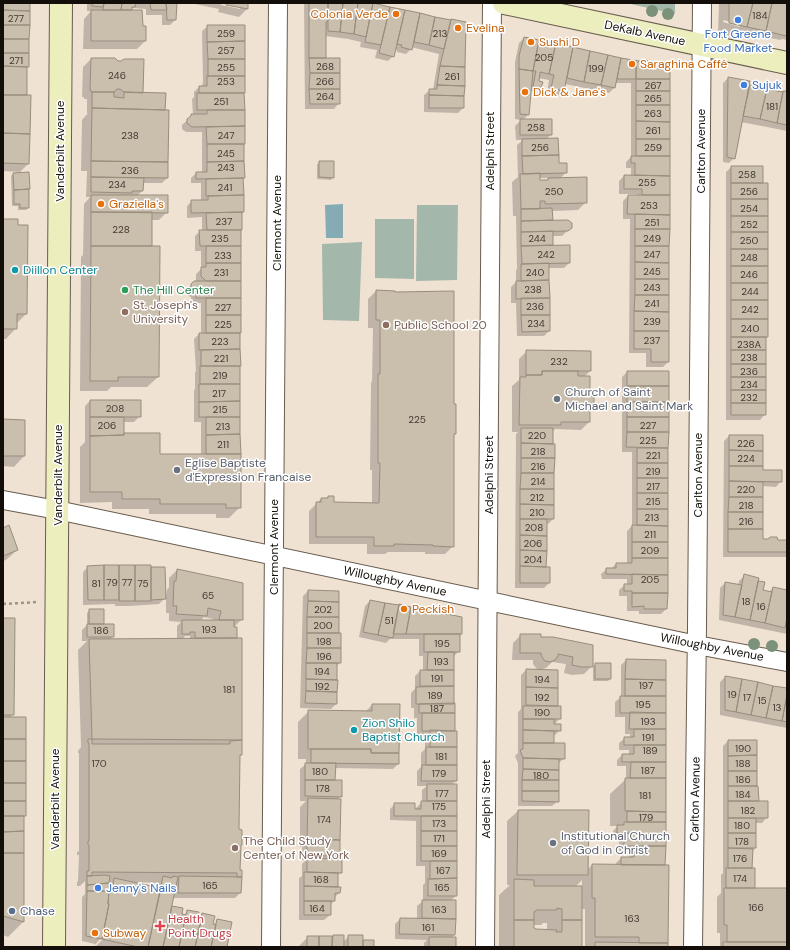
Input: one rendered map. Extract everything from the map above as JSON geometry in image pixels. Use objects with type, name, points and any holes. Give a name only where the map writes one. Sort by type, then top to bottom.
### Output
[{"type":"main road","name":"Vanderbilt Avenue","points":[[54,947],[61,3]]},
{"type":"main road","name":"DeKalb Avenue","points":[[504,3],[787,63]]},
{"type":"street","name":"Clermont Avenue","points":[[271,947],[278,3]]},
{"type":"street","name":"Adelphi Street","points":[[485,947],[492,3]]},
{"type":"street","name":"Carlton Avenue","points":[[693,947],[702,3]]},
{"type":"street","name":"Willoughby Avenue","points":[[3,500],[274,555],[697,645],[787,662]]},
{"type":"path","points":[[3,604],[34,603]]},
{"type":"green space","points":[[626,3],[675,3],[675,14]]},
{"type":"green space","points":[[417,205],[458,205],[457,280],[416,281]]},
{"type":"green space","points":[[375,219],[414,219],[414,279],[375,278]]},
{"type":"green space","points":[[362,242],[359,321],[323,320],[322,244]]},
{"type":"water","points":[[343,204],[343,238],[326,238],[325,205]]},
{"type":"building","points":[[3,3],[30,3],[30,11],[3,10]]},
{"type":"building","points":[[92,3],[104,3],[103,7],[92,6]]},
{"type":"building","points":[[104,3],[122,3],[121,10],[103,10]]},
{"type":"building","points":[[122,3],[136,3],[135,7],[132,7],[132,10],[121,10]]},
{"type":"building","points":[[150,3],[166,3],[167,10],[151,10]]},
{"type":"building","points":[[166,3],[177,3],[176,20],[167,20]]},
{"type":"building","points":[[226,3],[248,3],[248,9],[226,5]]},
{"type":"building","points":[[309,3],[328,3],[328,21],[326,22],[326,58],[309,58]]},
{"type":"building","points":[[328,3],[343,3],[340,32],[328,31]]},
{"type":"building","points":[[343,3],[358,3],[354,34],[340,32]]},
{"type":"building","points":[[358,3],[373,3],[366,37],[354,34]]},
{"type":"building","points":[[373,3],[390,7],[381,45],[365,42]]},
{"type":"building","points":[[729,3],[753,3],[747,27],[729,23]]},
{"type":"building","points":[[753,3],[772,3],[766,31],[747,27]]},
{"type":"building","points":[[772,3],[787,3],[786,36],[766,31]]},
{"type":"building","points":[[390,7],[405,10],[394,57],[379,53]]},
{"type":"building","points":[[3,10],[30,11],[30,25],[3,25]]},
{"type":"building","points":[[91,10],[142,10],[143,26],[146,26],[146,41],[91,41]]},
{"type":"building","points":[[405,10],[420,13],[412,50],[401,47],[402,45],[397,44]]},
{"type":"building","points":[[420,13],[435,17],[429,45],[414,42]]},
{"type":"building","points":[[435,17],[451,20],[444,49],[429,45]]},
{"type":"building","points":[[451,19],[466,22],[465,67],[440,66]]},
{"type":"building","points":[[3,25],[30,25],[29,39],[3,39]]},
{"type":"building","points":[[207,25],[245,25],[245,41],[207,42]]},
{"type":"building","points":[[524,37],[539,40],[533,71],[519,69],[519,56]]},
{"type":"building","points":[[3,39],[29,39],[29,53],[3,53]]},
{"type":"building","points":[[539,40],[556,43],[549,74],[540,72],[539,81],[543,82],[541,88],[533,86],[536,71],[533,71]]},
{"type":"building","points":[[245,41],[245,59],[208,59],[207,42]]},
{"type":"building","points":[[556,43],[573,47],[564,91],[551,88],[554,75],[549,74]]},
{"type":"building","points":[[573,47],[590,51],[584,82],[567,78]]},
{"type":"building","points":[[590,51],[608,55],[601,85],[584,82]]},
{"type":"building","points":[[3,53],[29,53],[29,67],[3,66]]},
{"type":"building","points":[[608,55],[621,58],[615,88],[601,85]]},
{"type":"building","points":[[91,58],[115,58],[118,61],[124,59],[144,59],[143,93],[124,92],[120,89],[117,89],[114,92],[91,92]]},
{"type":"building","points":[[309,58],[340,58],[340,73],[310,73]]},
{"type":"building","points":[[621,58],[639,61],[636,64],[636,79],[617,79]]},
{"type":"building","points":[[208,59],[245,59],[245,76],[208,76]]},
{"type":"building","points":[[647,60],[649,63],[670,64],[670,79],[636,79],[636,64],[639,61]]},
{"type":"building","points":[[3,66],[27,67],[27,95],[3,95]]},
{"type":"building","points":[[440,66],[465,67],[465,86],[437,85]]},
{"type":"building","name":"Dick & Jane's","points":[[519,69],[533,71],[529,115],[520,114]]},
{"type":"building","points":[[310,73],[340,73],[340,89],[309,89]]},
{"type":"building","points":[[207,76],[245,76],[245,93],[199,93],[199,86],[207,86]]},
{"type":"building","points":[[728,77],[750,81],[735,159],[727,157]]},
{"type":"building","points":[[636,79],[670,79],[670,91],[636,91]]},
{"type":"building","points":[[437,85],[465,86],[464,96],[429,95],[429,89],[437,89]]},
{"type":"building","points":[[750,85],[767,89],[760,119],[743,116]]},
{"type":"building","points":[[309,89],[340,89],[340,104],[310,104]]},
{"type":"building","points":[[767,89],[783,92],[777,123],[760,119]]},
{"type":"building","points":[[636,91],[670,91],[670,105],[636,105]]},
{"type":"building","points":[[783,91],[787,91],[787,125],[777,123]]},
{"type":"building","points":[[92,92],[114,92],[114,97],[124,98],[124,92],[166,93],[165,110],[92,108]]},
{"type":"building","points":[[197,93],[244,93],[245,110],[197,110]]},
{"type":"building","points":[[3,95],[31,95],[30,134],[3,133]]},
{"type":"building","points":[[429,95],[464,96],[464,108],[429,108]]},
{"type":"building","points":[[636,105],[670,105],[670,122],[636,121]]},
{"type":"building","points":[[92,108],[169,110],[168,162],[91,161]]},
{"type":"building","points":[[207,110],[245,110],[245,126],[192,127],[187,123],[187,119],[191,116],[191,114],[207,114]]},
{"type":"building","points":[[520,119],[552,119],[552,135],[520,135]]},
{"type":"building","points":[[636,121],[670,122],[670,139],[636,139]]},
{"type":"building","points":[[245,126],[245,144],[207,144],[206,127]]},
{"type":"building","points":[[3,133],[30,134],[29,164],[3,163]]},
{"type":"building","points":[[558,138],[559,155],[522,156],[522,139]]},
{"type":"building","points":[[636,139],[670,139],[670,156],[636,156]]},
{"type":"building","points":[[207,144],[244,144],[244,161],[207,162]]},
{"type":"building","points":[[559,155],[559,163],[567,163],[567,173],[523,174],[522,156]]},
{"type":"building","points":[[631,156],[670,156],[670,176],[635,175],[635,163],[631,163]]},
{"type":"building","points":[[91,161],[168,162],[168,178],[91,177]]},
{"type":"building","points":[[244,161],[245,178],[196,179],[196,172],[207,172],[207,162]]},
{"type":"building","points":[[319,161],[334,161],[334,178],[319,177]]},
{"type":"building","points":[[731,166],[763,166],[763,183],[731,183]]},
{"type":"building","points":[[29,172],[30,189],[14,190],[13,173]]},
{"type":"building","points":[[540,173],[540,180],[548,180],[548,178],[587,177],[587,203],[545,204],[545,201],[540,201],[540,209],[521,209],[520,174]]},
{"type":"building","points":[[624,175],[670,176],[670,195],[642,195],[642,189],[624,189]]},
{"type":"building","points":[[91,177],[144,178],[143,191],[132,191],[132,193],[91,192]]},
{"type":"building","points":[[243,178],[244,195],[206,196],[206,179]]},
{"type":"building","points":[[731,183],[768,183],[768,199],[731,199]]},
{"type":"building","points":[[29,189],[29,208],[20,208],[20,204],[14,204],[14,190]]},
{"type":"building","points":[[91,195],[168,195],[168,213],[91,212]]},
{"type":"building","points":[[244,195],[244,212],[191,213],[191,200],[208,200],[208,196]]},
{"type":"building","points":[[628,195],[670,195],[670,215],[627,214]]},
{"type":"building","points":[[731,199],[768,199],[768,216],[731,216]]},
{"type":"building","points":[[552,208],[553,220],[521,221],[521,209]]},
{"type":"building","points":[[91,212],[152,212],[152,246],[91,246]]},
{"type":"building","points":[[242,212],[242,230],[207,230],[206,213]]},
{"type":"building","points":[[635,214],[670,215],[670,229],[635,229]]},
{"type":"building","points":[[731,216],[768,216],[768,232],[731,232]]},
{"type":"building","name":"Diillon Center","points":[[3,219],[18,219],[18,225],[28,225],[27,314],[17,314],[17,329],[3,329]]},
{"type":"building","points":[[568,220],[572,223],[572,228],[568,231],[521,232],[521,221]]},
{"type":"building","points":[[635,229],[670,229],[669,246],[635,246]]},
{"type":"building","points":[[199,230],[241,230],[241,246],[200,246]]},
{"type":"building","points":[[553,231],[553,245],[521,246],[521,232]]},
{"type":"building","points":[[731,232],[768,232],[768,249],[731,249]]},
{"type":"building","points":[[570,245],[570,263],[522,264],[521,246]]},
{"type":"building","name":"St. Joseph's University","points":[[91,246],[160,246],[159,377],[118,377],[118,381],[90,381]]},
{"type":"building","points":[[206,246],[241,246],[241,263],[206,263]]},
{"type":"building","points":[[635,246],[669,246],[669,263],[635,262]]},
{"type":"building","points":[[731,249],[768,249],[768,266],[731,266]]},
{"type":"building","points":[[635,262],[669,263],[669,279],[635,279]]},
{"type":"building","points":[[206,263],[241,263],[241,281],[206,281],[201,276],[201,267],[206,267]]},
{"type":"building","points":[[549,263],[549,280],[521,281],[521,264]]},
{"type":"building","points":[[731,266],[768,266],[768,283],[731,283]]},
{"type":"building","points":[[635,279],[669,279],[669,295],[635,295]]},
{"type":"building","points":[[549,280],[550,298],[516,299],[516,281]]},
{"type":"building","points":[[194,281],[241,281],[241,298],[196,298],[196,292],[191,290],[191,284]]},
{"type":"building","points":[[731,283],[768,283],[768,300],[731,300]]},
{"type":"building","points":[[376,290],[395,292],[454,291],[454,404],[456,404],[456,434],[454,434],[454,547],[394,544],[394,546],[374,546],[374,537],[316,537],[316,502],[321,502],[321,498],[334,496],[334,502],[379,503],[380,463],[378,463],[378,374],[380,374],[380,320],[376,320]]},
{"type":"building","points":[[635,295],[669,295],[669,312],[634,311]]},
{"type":"building","points":[[206,298],[241,298],[241,315],[206,315]]},
{"type":"building","points":[[521,298],[550,298],[550,315],[521,315]]},
{"type":"building","points":[[731,300],[768,300],[768,319],[731,319]]},
{"type":"building","points":[[634,311],[669,312],[669,331],[634,331]]},
{"type":"building","points":[[206,315],[241,315],[241,333],[206,333]]},
{"type":"building","points":[[521,315],[550,315],[550,331],[522,332]]},
{"type":"building","points":[[731,319],[768,319],[768,337],[731,337]]},
{"type":"building","points":[[634,331],[669,331],[669,362],[651,362],[651,349],[634,349]]},
{"type":"building","points":[[199,333],[240,333],[240,349],[199,350]]},
{"type":"building","points":[[731,337],[766,337],[766,350],[731,350]]},
{"type":"building","points":[[240,349],[241,366],[201,366],[201,350]]},
{"type":"building","points":[[526,350],[591,351],[591,371],[542,371],[542,375],[526,375]]},
{"type":"building","points":[[731,350],[766,350],[766,364],[731,364]]},
{"type":"building","points":[[731,364],[766,364],[766,377],[731,377]]},
{"type":"building","points":[[200,366],[240,366],[240,384],[200,384]]},
{"type":"building","name":"Church of Saint Michael and Saint Mark","points":[[542,371],[578,371],[578,376],[590,376],[590,390],[594,394],[594,405],[590,409],[590,422],[561,422],[561,425],[519,425],[520,377],[526,377],[526,375],[542,375]]},
{"type":"building","points":[[627,371],[669,371],[669,386],[627,386]]},
{"type":"building","points":[[731,377],[766,377],[766,390],[731,390]]},
{"type":"building","points":[[199,384],[240,384],[240,401],[199,402]]},
{"type":"building","points":[[627,386],[669,386],[669,402],[627,402]]},
{"type":"building","points":[[731,390],[766,390],[766,403],[731,403]]},
{"type":"building","points":[[90,400],[141,400],[141,417],[90,417]]},
{"type":"building","points":[[240,401],[240,417],[199,417],[199,402]]},
{"type":"building","points":[[627,402],[669,402],[669,417],[627,417]]},
{"type":"building","points":[[731,403],[766,403],[766,415],[731,415]]},
{"type":"building","points":[[90,417],[124,417],[124,435],[90,436]]},
{"type":"building","points":[[206,417],[240,417],[240,434],[206,435]]},
{"type":"building","points":[[627,417],[669,417],[669,432],[627,432]]},
{"type":"building","points":[[3,419],[25,420],[25,456],[3,456]]},
{"type":"building","points":[[521,428],[553,428],[553,444],[521,443]]},
{"type":"building","points":[[627,432],[669,432],[668,448],[626,447]]},
{"type":"building","points":[[124,433],[160,433],[160,454],[241,454],[241,508],[226,508],[226,504],[160,504],[160,499],[122,499],[122,492],[90,492],[90,436],[124,435]]},
{"type":"building","points":[[240,434],[241,454],[206,454],[206,435]]},
{"type":"building","points":[[729,435],[763,435],[763,451],[729,450]]},
{"type":"building","points":[[521,443],[555,444],[555,458],[521,458]]},
{"type":"building","points":[[637,448],[668,448],[668,463],[637,463]]},
{"type":"building","points":[[729,450],[763,451],[763,466],[729,466]]},
{"type":"building","points":[[521,458],[555,458],[554,473],[521,473]]},
{"type":"building","points":[[637,463],[668,463],[668,478],[637,478]]},
{"type":"building","points":[[729,466],[763,466],[763,470],[782,470],[782,482],[729,481]]},
{"type":"building","points":[[521,473],[554,473],[554,489],[520,489]]},
{"type":"building","points":[[637,478],[668,478],[668,493],[637,493]]},
{"type":"building","points":[[729,481],[763,482],[763,497],[729,497]]},
{"type":"building","points":[[520,489],[554,489],[554,505],[520,504]]},
{"type":"building","points":[[637,493],[668,493],[668,509],[637,509]]},
{"type":"building","points":[[729,497],[763,497],[763,512],[728,512]]},
{"type":"building","points":[[520,504],[554,505],[554,519],[520,519]]},
{"type":"building","points":[[637,509],[668,509],[668,526],[637,525]]},
{"type":"building","points":[[728,512],[763,512],[763,529],[728,529]]},
{"type":"building","points":[[520,519],[547,519],[547,536],[520,535]]},
{"type":"building","points":[[9,525],[18,550],[3,556],[3,528]]},
{"type":"building","points":[[632,525],[668,526],[668,542],[632,542]]},
{"type":"building","points":[[728,529],[763,529],[763,539],[777,537],[778,540],[787,540],[787,552],[728,552]]},
{"type":"building","points":[[520,535],[547,536],[547,551],[520,550]]},
{"type":"building","points":[[632,542],[668,542],[668,558],[632,558]]},
{"type":"building","points":[[520,550],[547,551],[546,567],[520,566]]},
{"type":"building","points":[[632,558],[668,558],[668,575],[606,574],[606,568],[616,568],[616,563],[632,563]]},
{"type":"building","points":[[104,565],[119,565],[119,600],[104,600]]},
{"type":"building","points":[[104,565],[104,600],[88,600],[87,566]]},
{"type":"building","points":[[119,565],[135,565],[135,601],[119,601]]},
{"type":"building","points":[[135,565],[151,565],[151,601],[135,601]]},
{"type":"building","points":[[520,566],[550,567],[550,583],[520,583]]},
{"type":"building","points":[[151,567],[165,567],[166,599],[151,600]]},
{"type":"building","points":[[177,569],[243,583],[243,620],[219,620],[221,611],[208,608],[207,616],[176,614],[177,606],[173,606],[174,581],[176,581]]},
{"type":"building","points":[[632,574],[668,575],[668,593],[632,593],[632,591],[624,591],[624,584],[632,584]]},
{"type":"building","points":[[744,574],[759,578],[750,620],[735,617]]},
{"type":"building","points":[[758,581],[765,582],[763,590],[772,592],[765,623],[750,620]]},
{"type":"building","points":[[725,582],[742,585],[735,617],[723,615]]},
{"type":"building","points":[[773,587],[787,590],[787,617],[785,628],[765,623]]},
{"type":"building","points":[[308,590],[339,591],[339,602],[308,601]]},
{"type":"building","points":[[632,593],[668,593],[667,609],[644,609],[644,606],[632,607]]},
{"type":"building","points":[[370,600],[385,603],[378,635],[363,632]]},
{"type":"building","points":[[308,601],[339,602],[339,617],[307,617]]},
{"type":"building","points":[[385,603],[399,605],[393,638],[378,635]]},
{"type":"building","points":[[399,604],[411,607],[406,634],[393,634]]},
{"type":"building","points":[[411,607],[462,617],[462,634],[406,634]]},
{"type":"building","points":[[89,609],[104,609],[104,624],[89,624]]},
{"type":"building","points":[[307,617],[339,617],[339,633],[307,633]]},
{"type":"building","points":[[3,618],[15,618],[14,715],[3,715]]},
{"type":"building","points":[[182,620],[234,620],[234,627],[237,627],[237,638],[195,638],[195,632],[190,632],[190,634],[182,634]]},
{"type":"building","points":[[87,624],[114,624],[114,637],[87,637]]},
{"type":"building","points":[[307,633],[341,633],[341,648],[307,648]]},
{"type":"building","points":[[424,634],[460,634],[460,652],[424,652]]},
{"type":"building","points":[[520,634],[541,634],[541,637],[553,637],[593,645],[593,667],[572,665],[573,657],[558,654],[555,660],[550,662],[544,660],[541,653],[520,653]]},
{"type":"building","points":[[242,638],[242,740],[92,739],[89,639]]},
{"type":"building","points":[[307,648],[341,648],[341,663],[306,663]]},
{"type":"building","points":[[428,652],[454,652],[454,670],[427,670]]},
{"type":"building","points":[[626,659],[666,660],[666,680],[625,679]]},
{"type":"building","points":[[306,663],[337,663],[337,680],[306,679]]},
{"type":"building","points":[[595,663],[611,663],[611,679],[595,679]]},
{"type":"building","points":[[526,669],[558,670],[558,688],[526,687]]},
{"type":"building","points":[[420,670],[454,670],[454,686],[420,686]]},
{"type":"building","points":[[725,676],[742,679],[736,712],[725,710]]},
{"type":"building","points":[[306,679],[338,680],[337,692],[306,691]]},
{"type":"building","points":[[625,679],[666,680],[666,696],[625,696]]},
{"type":"building","points":[[742,679],[758,682],[751,715],[736,712]]},
{"type":"building","points":[[758,682],[773,686],[766,718],[751,715]]},
{"type":"building","points":[[454,686],[454,704],[416,704],[416,687]]},
{"type":"building","points":[[773,686],[787,688],[782,721],[766,718]]},
{"type":"building","points":[[526,687],[558,688],[558,706],[526,705]]},
{"type":"building","points":[[306,691],[337,692],[337,704],[305,703]]},
{"type":"building","points":[[787,695],[787,722],[782,721]]},
{"type":"building","points":[[620,696],[666,696],[666,713],[620,713]]},
{"type":"building","points":[[455,703],[455,713],[419,713],[419,704]]},
{"type":"building","name":"Zion Shilo Baptist Church","points":[[372,704],[400,704],[399,753],[371,753],[371,749],[308,749],[308,710],[372,711]]},
{"type":"building","points":[[523,706],[561,706],[561,719],[523,719]]},
{"type":"building","points":[[630,712],[666,713],[666,729],[629,729]]},
{"type":"building","points":[[422,713],[455,713],[455,731],[422,731]]},
{"type":"building","points":[[3,717],[26,717],[26,739],[3,739]]},
{"type":"building","points":[[523,719],[554,719],[554,724],[561,724],[561,731],[523,730]]},
{"type":"building","points":[[634,729],[666,729],[666,745],[624,745],[624,737],[634,737]]},
{"type":"building","points":[[430,730],[457,731],[457,747],[430,747]]},
{"type":"building","points":[[523,730],[554,731],[554,743],[523,743]]},
{"type":"building","points":[[3,739],[26,739],[26,761],[3,761]]},
{"type":"building","points":[[88,739],[92,739],[92,744],[230,744],[230,741],[242,740],[242,755],[240,755],[239,829],[242,830],[240,870],[242,870],[242,877],[237,877],[237,873],[92,872],[92,876],[87,876],[87,871],[89,871]]},
{"type":"building","points":[[728,740],[757,740],[757,755],[728,756]]},
{"type":"building","points":[[523,743],[565,743],[565,759],[523,758],[520,750],[523,749]]},
{"type":"building","points":[[634,745],[666,745],[666,762],[622,762],[622,754],[634,754]]},
{"type":"building","points":[[426,747],[457,747],[457,765],[426,765]]},
{"type":"building","points":[[311,749],[371,749],[371,753],[399,753],[399,764],[311,763]]},
{"type":"building","points":[[757,755],[757,771],[728,771],[728,756]]},
{"type":"building","points":[[523,758],[559,759],[559,770],[523,769]]},
{"type":"building","points":[[3,761],[26,761],[26,783],[3,783]]},
{"type":"building","points":[[631,762],[666,762],[666,778],[630,778]]},
{"type":"building","points":[[305,763],[336,763],[335,780],[305,780]]},
{"type":"building","points":[[422,765],[457,765],[457,781],[421,781]]},
{"type":"building","points":[[523,769],[559,770],[559,780],[522,780]]},
{"type":"building","points":[[728,771],[757,771],[757,786],[728,786]]},
{"type":"building","points":[[625,778],[666,778],[666,812],[625,811]]},
{"type":"building","points":[[305,780],[342,780],[342,797],[305,796]]},
{"type":"building","points":[[522,780],[559,780],[559,791],[522,791]]},
{"type":"building","points":[[3,783],[26,783],[26,801],[3,801]]},
{"type":"building","points":[[427,784],[457,784],[457,801],[427,801]]},
{"type":"building","points":[[728,786],[758,786],[759,801],[728,801]]},
{"type":"building","points":[[522,791],[559,791],[559,802],[522,801]]},
{"type":"building","points":[[308,798],[341,799],[340,840],[307,839]]},
{"type":"building","points":[[3,801],[26,801],[26,816],[3,816]]},
{"type":"building","points":[[421,801],[457,801],[457,816],[394,816],[394,803],[415,803],[415,809],[421,809]]},
{"type":"building","points":[[728,801],[768,801],[768,818],[728,818]]},
{"type":"building","name":"Institutional Church of God in Christ","points":[[518,810],[589,810],[588,875],[517,875]]},
{"type":"building","points":[[627,811],[666,812],[666,822],[627,822]]},
{"type":"building","points":[[3,816],[24,816],[24,831],[3,832]]},
{"type":"building","points":[[421,816],[457,816],[457,831],[421,831]]},
{"type":"building","points":[[728,818],[756,818],[756,833],[728,833]]},
{"type":"building","points":[[624,822],[666,822],[666,834],[617,833],[617,825],[624,825]]},
{"type":"building","points":[[24,831],[24,853],[3,853],[3,832]]},
{"type":"building","points":[[421,831],[457,831],[457,846],[421,846]]},
{"type":"building","points":[[624,833],[666,834],[666,846],[624,846]]},
{"type":"building","points":[[728,833],[756,833],[756,848],[728,848]]},
{"type":"building","points":[[307,839],[340,840],[340,855],[307,855]]},
{"type":"building","points":[[421,846],[457,846],[457,861],[421,861]]},
{"type":"building","points":[[634,846],[666,846],[665,865],[621,865],[621,857],[634,857]]},
{"type":"building","points":[[728,848],[753,849],[752,868],[728,868]]},
{"type":"building","points":[[3,853],[24,853],[24,922],[3,916]]},
{"type":"building","points":[[307,858],[342,859],[342,873],[307,872]]},
{"type":"building","points":[[430,861],[457,861],[457,878],[430,879]]},
{"type":"building","points":[[592,864],[669,865],[668,943],[639,943],[639,937],[595,937],[595,898],[592,898]]},
{"type":"building","points":[[726,868],[755,868],[755,888],[726,888]]},
{"type":"building","points":[[304,872],[338,873],[338,887],[304,886]]},
{"type":"building","points":[[87,876],[110,876],[109,883],[87,885]]},
{"type":"building","name":"Health Point Drugs","points":[[163,876],[172,878],[173,876],[178,877],[163,947],[148,947]]},
{"type":"building","points":[[179,876],[242,877],[241,893],[178,893]]},
{"type":"building","points":[[114,878],[161,888],[148,947],[138,947],[102,939],[109,904],[109,891],[112,891]]},
{"type":"building","points":[[457,878],[457,896],[428,896],[428,879]]},
{"type":"building","points":[[514,879],[534,880],[534,886],[582,886],[582,920],[562,920],[562,909],[557,908],[557,910],[537,910],[534,912],[534,920],[514,920]]},
{"type":"building","name":"Jenny's Nails","points":[[109,883],[109,891],[87,891],[87,885]]},
{"type":"building","points":[[304,886],[341,887],[340,893],[335,893],[335,901],[304,901]]},
{"type":"building","points":[[724,888],[787,888],[787,942],[727,942],[727,925],[724,925]]},
{"type":"building","points":[[87,891],[109,891],[109,904],[102,939],[86,936]]},
{"type":"building","points":[[422,900],[456,900],[456,919],[422,918]]},
{"type":"building","points":[[304,901],[331,901],[331,915],[304,915]]},
{"type":"building","points":[[172,906],[183,908],[182,914],[186,915],[179,947],[163,947]]},
{"type":"building","points":[[187,910],[199,912],[197,921],[201,922],[195,947],[179,947]]},
{"type":"building","points":[[202,913],[215,916],[213,924],[216,925],[211,947],[195,947]]},
{"type":"building","points":[[400,918],[456,919],[455,935],[399,934]]},
{"type":"building","points":[[217,919],[232,922],[227,947],[211,947]]},
{"type":"building","points":[[514,920],[534,920],[534,928],[536,929],[557,930],[556,932],[562,932],[562,920],[582,920],[582,947],[514,947]]},
{"type":"building","points":[[333,935],[344,935],[344,947],[332,947]]},
{"type":"building","points":[[348,935],[363,935],[363,947],[348,947]]},
{"type":"building","points":[[307,936],[319,936],[319,947],[304,947],[307,946]]},
{"type":"building","points":[[319,936],[332,936],[332,947],[319,947]]},
{"type":"building","points":[[429,937],[456,937],[456,947],[429,947]]},
{"type":"building","points":[[363,940],[374,940],[374,947],[363,947]]},
{"type":"building","points":[[595,942],[668,943],[668,947],[595,947]]},
{"type":"building","points":[[723,942],[787,942],[787,947],[723,947]]},
{"type":"place","name":"Colonia Verde","points":[[396,14]]},
{"type":"place","name":"Fort Greene Food Market","points":[[738,20]]},
{"type":"place","name":"Evelina","points":[[458,28]]},
{"type":"place","name":"Sushi D","points":[[531,42]]},
{"type":"place","name":"Saraghina Caffé","points":[[632,64]]},
{"type":"place","name":"Sujuk","points":[[744,85]]},
{"type":"place","name":"Dick & Jane's","points":[[525,92]]},
{"type":"place","name":"Graziella's","points":[[101,204]]},
{"type":"place","name":"Diillon Center","points":[[15,270]]},
{"type":"place","name":"The Hill Center","points":[[125,290]]},
{"type":"place","name":"St. Joseph's University","points":[[125,312]]},
{"type":"place","name":"Public School 20","points":[[386,325]]},
{"type":"place","name":"Church of Saint Michael and Saint Mark","points":[[557,399]]},
{"type":"place","name":"Eglise Baptiste d'Expression Francaise","points":[[177,470]]},
{"type":"place","name":"Peckish","points":[[404,609]]},
{"type":"place","name":"Zion Shilo Baptist Church","points":[[354,730]]},
{"type":"place","name":"Institutional Church of God in Christ","points":[[553,843]]},
{"type":"place","name":"The Child Study Center of New York","points":[[235,848]]},
{"type":"place","name":"Jenny's Nails","points":[[98,888]]},
{"type":"place","name":"Chase","points":[[12,911]]},
{"type":"place","name":"Health Point Drugs","points":[[160,926]]},
{"type":"place","name":"Subway","points":[[95,933]]}]
